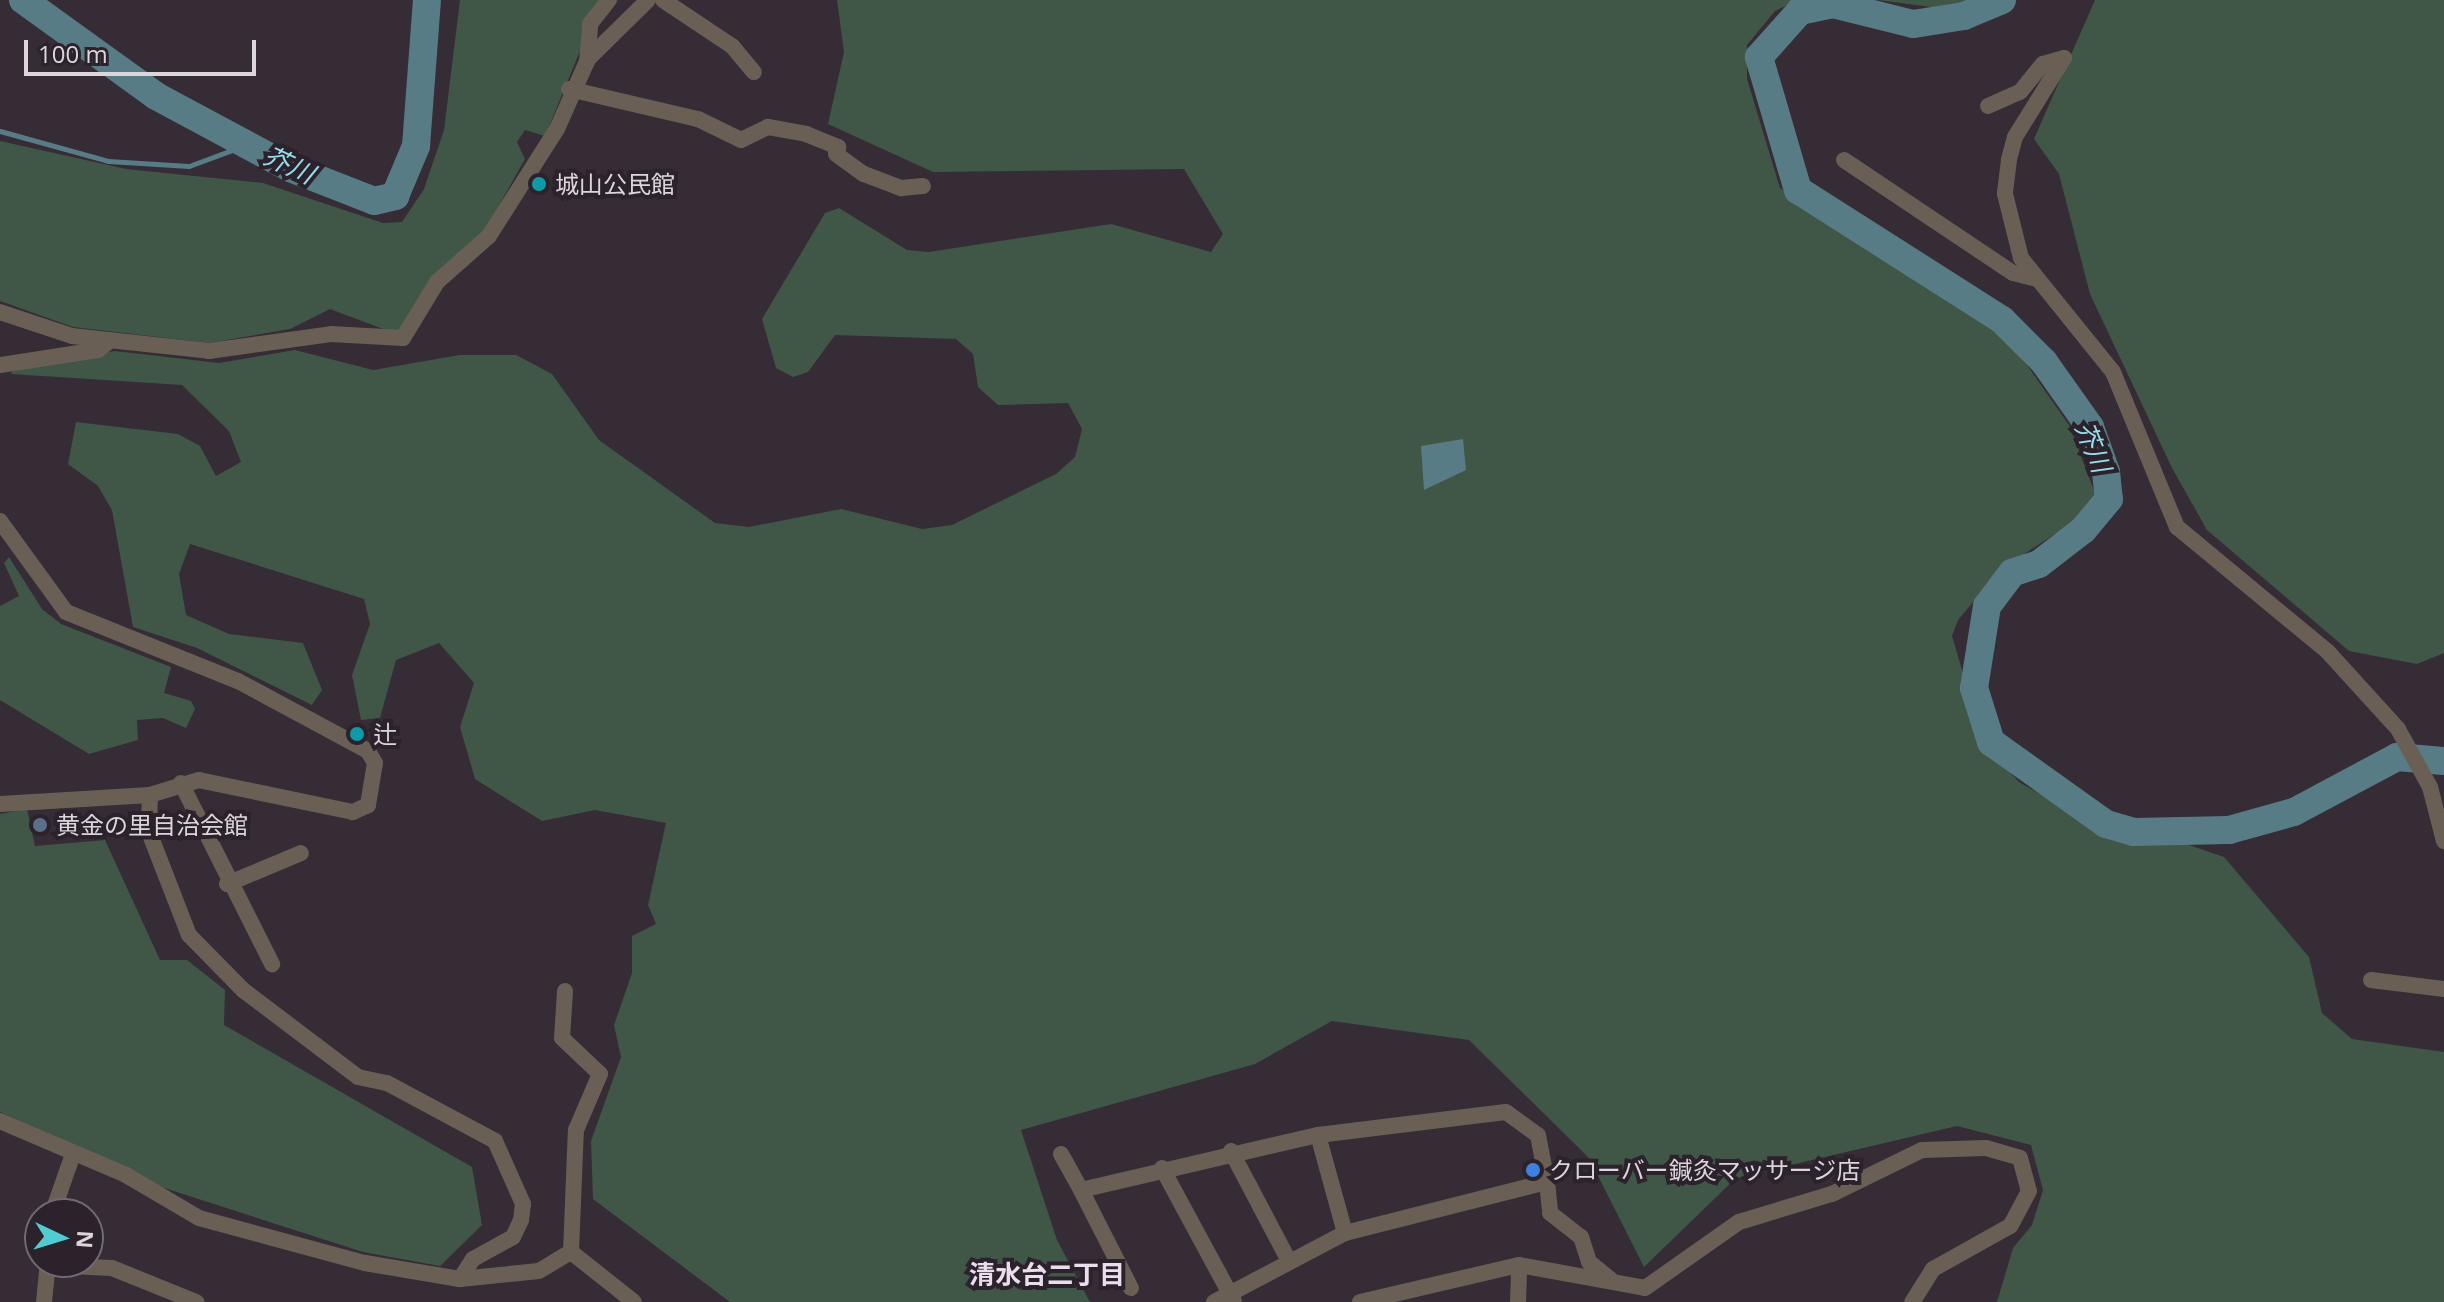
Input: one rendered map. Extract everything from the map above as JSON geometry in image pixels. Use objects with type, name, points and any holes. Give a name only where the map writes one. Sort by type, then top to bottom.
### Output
[{"type":"street","points":[[587,62],[590,24],[609,0]]},
{"type":"street","points":[[0,312],[72,336],[209,351],[331,334],[403,338],[437,282],[489,236],[557,129],[569,89],[587,62],[648,0]]},
{"type":"street","points":[[663,0],[732,46],[754,72]]},
{"type":"street","points":[[1988,106],[2020,92],[2043,64],[2064,58],[2015,137],[2009,160],[2009,222],[2037,279],[2089,333],[2113,372],[2177,527],[2328,652],[2403,738],[2430,787],[2444,841]]},
{"type":"street","points":[[569,89],[698,119],[741,140],[768,127],[806,134],[838,147],[836,154],[864,174],[901,188],[923,186]]},
{"type":"street","points":[[1844,160],[2013,273],[2037,279]]},
{"type":"street","points":[[0,365],[98,350],[111,340]]},
{"type":"street","points":[[0,521],[66,612],[238,681],[368,751],[375,763],[368,805],[353,812],[181,783],[150,795],[0,804]]},
{"type":"street","points":[[181,783],[227,884],[272,964]]},
{"type":"street","points":[[150,795],[149,832],[168,895],[189,935],[243,990],[358,1077],[387,1083],[495,1141],[523,1204],[521,1220],[513,1237],[473,1259],[460,1279]]},
{"type":"street","points":[[227,884],[301,853]]},
{"type":"street","points":[[2371,980],[2444,989]]},
{"type":"street","points":[[565,991],[562,1038],[600,1074],[576,1130],[571,1252]]},
{"type":"street","points":[[1081,1190],[1231,1151],[1318,1135],[1506,1112],[1538,1135],[1550,1213],[1581,1237],[1589,1262],[1611,1280]]},
{"type":"street","points":[[1,1125],[73,1154],[199,1218],[365,1263],[460,1279],[539,1271],[571,1252]]},
{"type":"street","points":[[1318,1135],[1345,1233]]},
{"type":"street","points":[[1360,1302],[1519,1265],[1645,1288],[1739,1222],[1832,1194],[1922,1150],[1986,1148],[2020,1158],[2029,1191],[2010,1226],[1933,1269],[1912,1302]]},
{"type":"street","points":[[1231,1151],[1289,1261]]},
{"type":"street","points":[[58,1198],[73,1154]]},
{"type":"street","points":[[1061,1154],[1131,1288]]},
{"type":"street","points":[[1162,1168],[1232,1297]]},
{"type":"street","points":[[1214,1302],[1232,1297],[1289,1261],[1345,1233],[1547,1182]]},
{"type":"street","points":[[571,1252],[634,1302]]},
{"type":"street","points":[[1518,1302],[1519,1265]]},
{"type":"street","points":[[104,1267],[196,1302]]},
{"type":"street","points":[[44,1302],[46,1278]]},
{"type":"green space","points":[[460,0],[601,0],[545,136],[525,130],[517,142],[525,159],[485,230],[399,335],[330,309],[290,329],[209,343],[73,327],[0,301],[0,141],[126,169],[263,183],[383,223],[402,222],[424,189],[444,130]]},
{"type":"green space","points":[[837,0],[1798,0],[1775,11],[1747,45],[1747,79],[1780,188],[1983,321],[2020,355],[2069,425],[2095,493],[2082,516],[2000,570],[1958,620],[1952,636],[1984,745],[2019,782],[2118,840],[2186,844],[2224,857],[2309,957],[2322,1013],[2352,1039],[2444,1052],[2444,1302],[1997,1302],[2013,1248],[2032,1225],[2043,1190],[2031,1145],[1957,1126],[1736,1178],[1644,1267],[1589,1158],[1469,1040],[1332,1021],[1255,1064],[1021,1130],[1057,1240],[1090,1302],[730,1302],[593,1199],[591,1141],[621,1057],[614,1025],[632,973],[632,936],[656,924],[648,905],[666,823],[595,810],[542,821],[475,779],[460,727],[474,683],[439,643],[396,660],[380,718],[361,720],[352,675],[370,624],[364,599],[190,544],[179,574],[186,615],[229,634],[303,643],[322,690],[312,705],[197,648],[133,627],[112,510],[98,486],[68,464],[76,422],[178,434],[200,446],[216,476],[241,462],[229,431],[182,385],[11,374],[14,367],[115,351],[219,363],[295,350],[373,370],[460,355],[516,355],[552,374],[599,440],[715,523],[749,527],[841,509],[922,529],[952,525],[1056,474],[1075,457],[1082,429],[1068,403],[998,405],[978,387],[973,354],[956,339],[835,335],[808,372],[793,377],[776,368],[762,319],[825,213],[839,208],[907,250],[929,252],[1111,224],[1211,252],[1223,234],[1184,169],[933,172],[828,124],[844,52]]},
{"type":"green space","points":[[1878,0],[1985,0],[1946,9]]},
{"type":"green space","points":[[2095,0],[2444,0],[2444,653],[2417,664],[2349,651],[2207,530],[2172,468],[2090,294],[2059,174],[2034,139]]},
{"type":"green space","points":[[9,557],[42,609],[61,624],[171,667],[164,693],[191,701],[195,709],[186,728],[163,718],[137,720],[138,740],[89,754],[0,700],[0,606],[19,596],[4,563]]},
{"type":"green space","points":[[27,809],[35,846],[105,840],[160,960],[187,960],[225,990],[224,1025],[472,1167],[482,1225],[440,1266],[363,1252],[155,1185],[0,1112],[0,814]]},
{"type":"water","points":[[1463,439],[1466,470],[1424,490],[1421,446]]},
{"type":"waterway","points":[[23,0],[156,96],[290,168],[374,201],[395,196],[416,146],[427,0]]},
{"type":"waterway","name":"芥川","points":[[2002,0],[1964,16],[1913,24],[1833,4],[1800,11],[1759,57],[1798,190],[2002,320],[2044,362],[2090,427],[2106,472],[2109,499],[2083,530],[2039,564],[2012,573],[1987,606],[1974,688],[1991,742],[2106,824],[2134,832],[2229,830],[2294,812],[2397,757],[2444,761]]},
{"type":"waterway","points":[[0,131],[108,161],[189,166],[248,144]]},
{"type":"place","name":"城山公民館","points":[[539,184]]},
{"type":"place","name":"辻","points":[[357,734]]},
{"type":"place","name":"黄金の里自治会館","points":[[40,825]]},
{"type":"place","name":"クローバー鍼灸マッサージ店","points":[[1533,1170]]},
{"type":"district","name":"清水台二丁目","points":[[1047,1275]]}]
